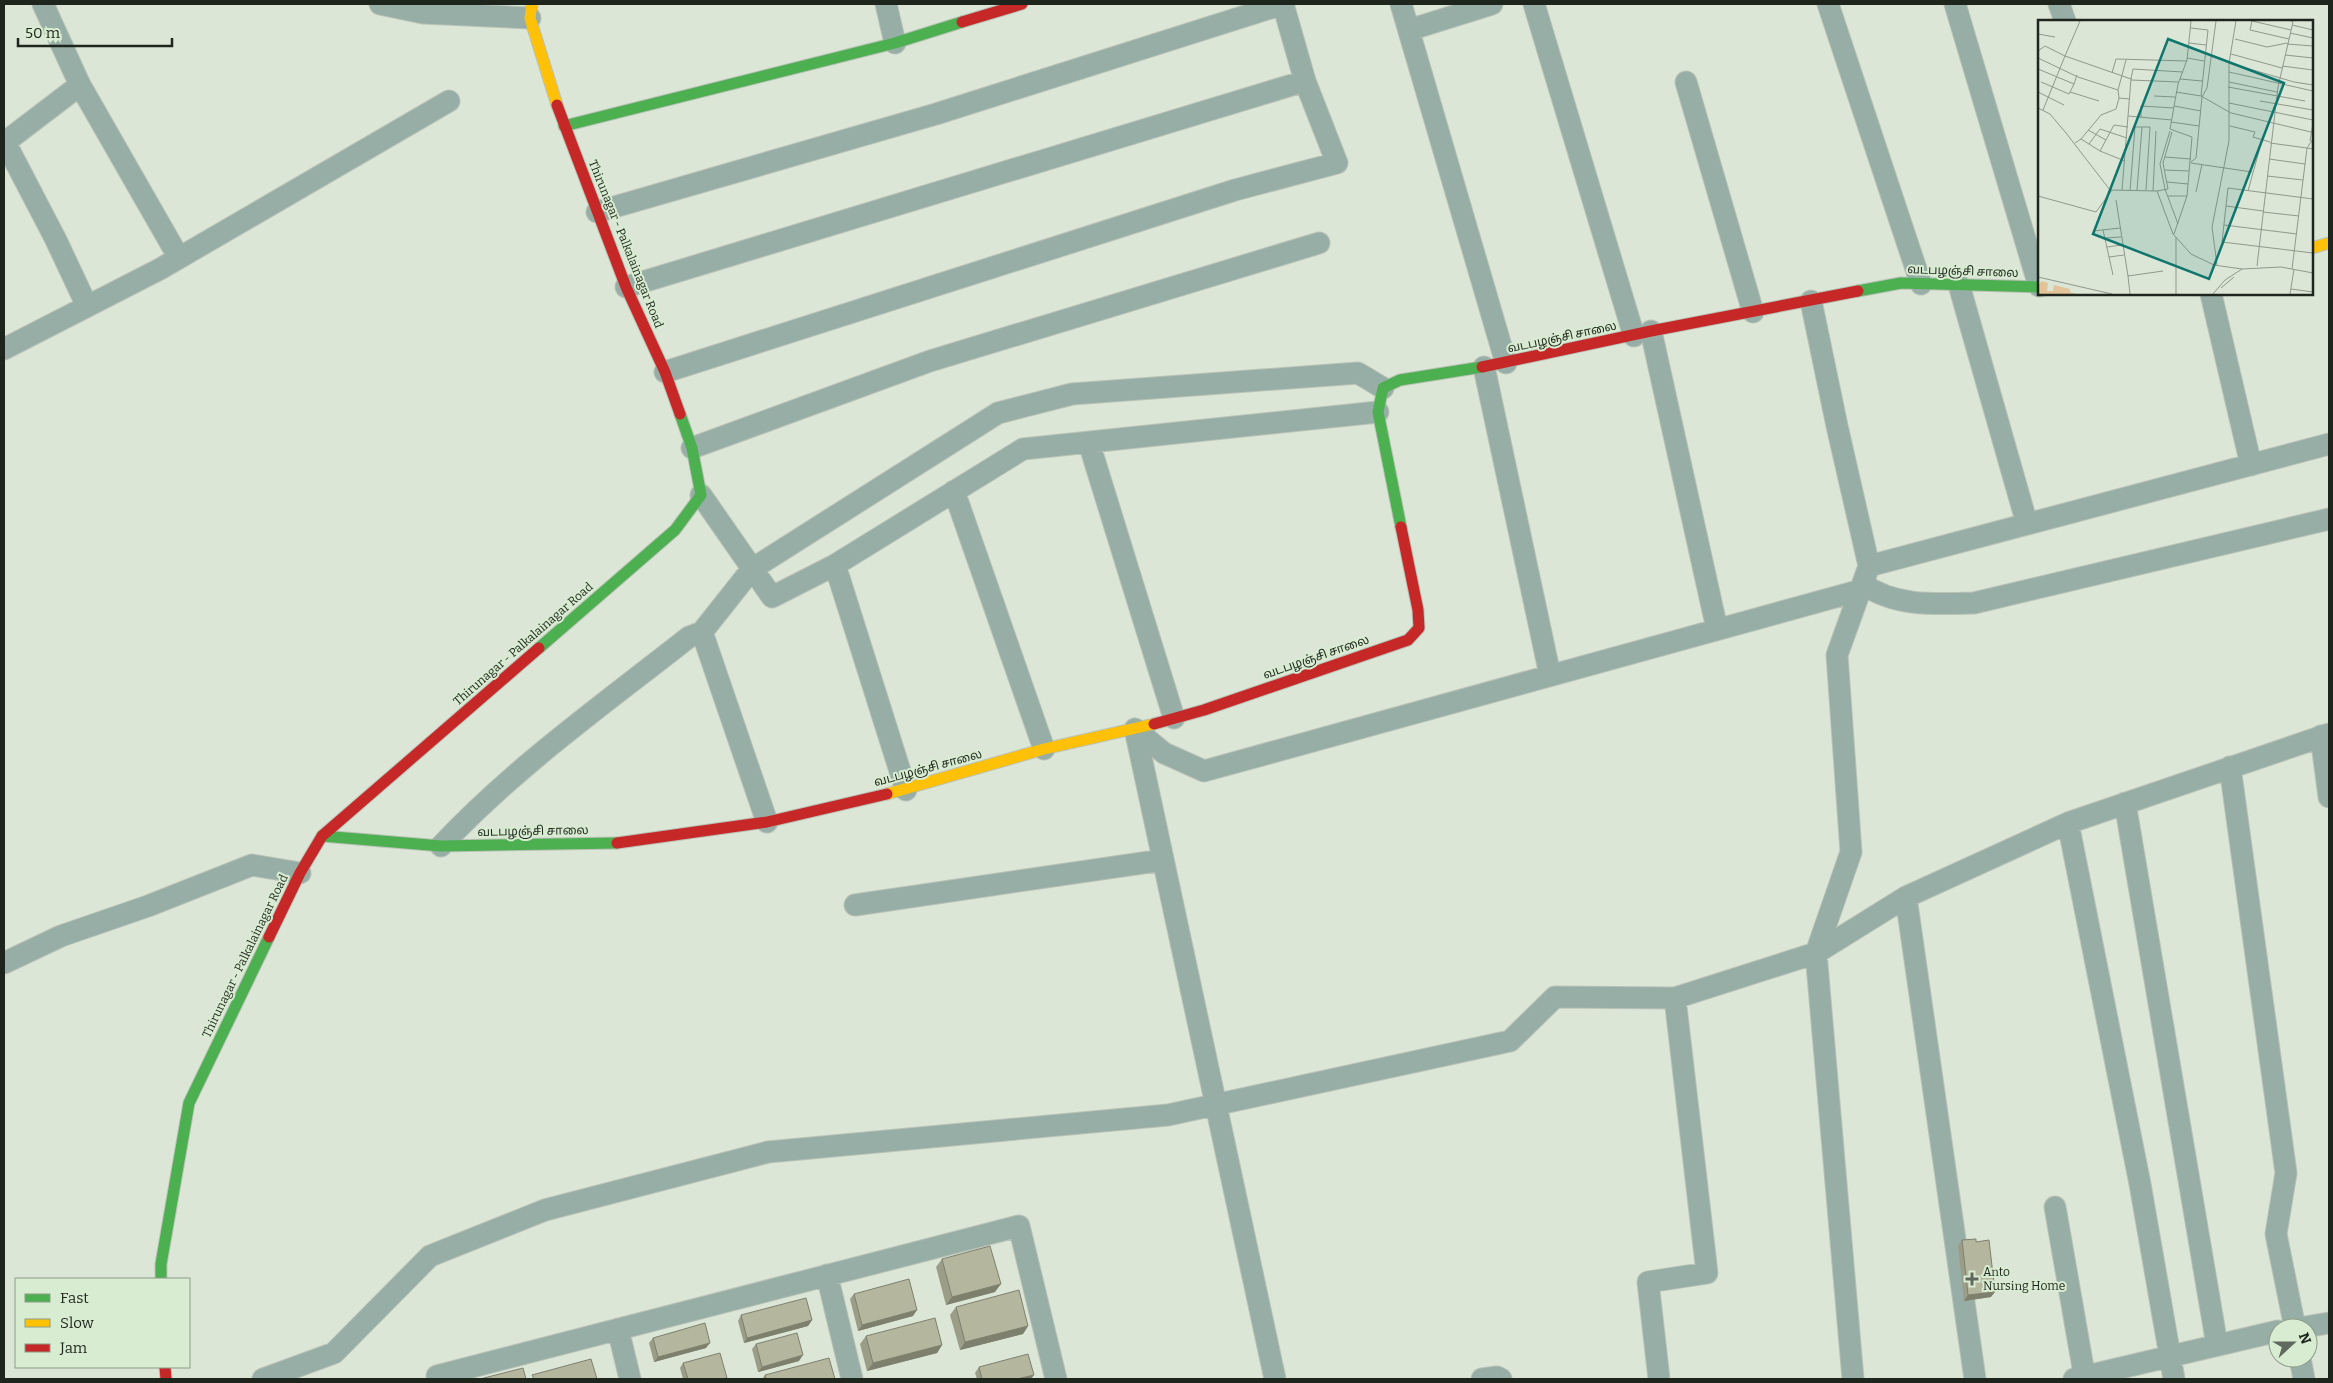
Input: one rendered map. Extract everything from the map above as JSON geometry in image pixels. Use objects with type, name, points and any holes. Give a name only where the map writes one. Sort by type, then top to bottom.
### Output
[{"type":"street","points":[[43,4],[80,85],[179,258]]},
{"type":"street","points":[[380,4],[423,14],[531,11]]},
{"type":"street","points":[[886,4],[895,42]]},
{"type":"street","points":[[564,126],[895,42],[1022,4]]},
{"type":"street","points":[[597,212],[936,114],[1283,4],[1305,82],[1337,163],[1235,190],[665,372]]},
{"type":"street","points":[[1401,4],[1506,363]]},
{"type":"street","points":[[1409,30],[1492,4]]},
{"type":"street","points":[[1534,4],[1643,334],[1717,630]]},
{"type":"street","points":[[1828,4],[1921,284]]},
{"type":"street","points":[[1955,4],[2038,283]]},
{"type":"street","points":[[2059,4],[2065,20]]},
{"type":"street","name":"Thirunagar - Palkalainagar Road","points":[[161,1278],[161,1264],[189,1103],[300,873],[322,836],[675,530],[702,495],[692,448],[665,372],[626,286],[564,126],[531,11]]},
{"type":"street","points":[[626,286],[1305,82]]},
{"type":"street","points":[[1686,82],[1753,312]]},
{"type":"street","points":[[80,85],[4,142],[56,240],[87,306]]},
{"type":"street","points":[[4,349],[179,258],[449,101]]},
{"type":"street","points":[[692,448],[930,361],[1319,243]]},
{"type":"street","points":[[2313,248],[2329,243]]},
{"type":"street","name":"வடபழஞ்சி சாலை","points":[[322,836],[441,846],[617,843],[768,822],[906,790],[1044,749],[1135,729],[1204,710],[1408,640],[1419,628],[1418,610],[1378,412],[1382,388],[1400,380],[1506,363],[1753,312],[1901,284],[2038,286]]},
{"type":"street","points":[[1959,285],[2027,524]]},
{"type":"street","points":[[2211,295],[2250,465]]},
{"type":"street","points":[[1811,301],[1837,426],[1864,580],[1874,592],[1920,604],[1974,603],[2329,519]]},
{"type":"street","points":[[1484,367],[1550,676]]},
{"type":"street","points":[[441,846],[475,810],[534,758],[689,637],[702,632],[752,569],[998,413],[1072,394],[1358,373],[1382,388]]},
{"type":"street","points":[[702,495],[772,597],[835,565],[1023,449],[1378,412]]},
{"type":"street","points":[[1089,443],[1174,718]]},
{"type":"street","points":[[1135,729],[1164,753],[1204,771],[1717,630],[2027,524],[2329,444]]},
{"type":"street","points":[[954,491],[1044,749]]},
{"type":"street","points":[[835,565],[906,790]]},
{"type":"street","points":[[1853,1379],[1816,953],[1851,852],[1837,654],[1864,580]]},
{"type":"street","points":[[702,632],[768,822]]},
{"type":"street","points":[[1135,729],[1214,1105],[1276,1379]]},
{"type":"street","points":[[263,1379],[334,1353],[430,1256],[545,1210],[768,1152],[1168,1115],[1510,1042],[1555,997],[1675,998],[1816,953],[1906,897],[2068,823],[2325,735],[2329,797]]},
{"type":"street","points":[[2230,767],[2286,1173],[2276,1234],[2293,1318]]},
{"type":"street","points":[[2125,803],[2217,1345]]},
{"type":"street","points":[[2068,823],[2140,1184],[2174,1379]]},
{"type":"street","points":[[855,905],[1163,860]]},
{"type":"street","points":[[4,963],[61,936],[148,906],[252,865],[300,873]]},
{"type":"street","points":[[1906,897],[1975,1379]]},
{"type":"street","points":[[1659,1379],[1648,1282],[1707,1273],[1675,998]]},
{"type":"street","points":[[2055,1208],[2081,1378],[2268,1333]]},
{"type":"street","points":[[438,1379],[437,1376],[1019,1226],[1056,1379]]},
{"type":"street","points":[[827,1275],[852,1379]]},
{"type":"street","points":[[618,1329],[630,1379]]},
{"type":"street","points":[[1482,1379],[1501,1379]]},
{"type":"building","points":[[1976,1239],[1976,1242],[1989,1240],[1995,1292],[1968,1295],[1962,1240]]},
{"type":"building","points":[[990,1246],[1001,1284],[952,1297],[942,1259]]},
{"type":"building","points":[[909,1279],[917,1310],[862,1325],[854,1294]]},
{"type":"building","points":[[1019,1290],[1028,1326],[965,1342],[956,1307]]},
{"type":"building","points":[[806,1298],[812,1320],[747,1338],[741,1315]]},
{"type":"building","points":[[935,1318],[942,1345],[873,1363],[866,1336]]},
{"type":"building","points":[[705,1323],[710,1343],[658,1357],[653,1338]]},
{"type":"building","points":[[797,1333],[803,1355],[762,1367],[756,1344]]},
{"type":"building","points":[[720,1353],[727,1378],[688,1379],[683,1363]]},
{"type":"building","points":[[1028,1354],[1034,1375],[1017,1379],[982,1379],[979,1367]]},
{"type":"building","points":[[829,1358],[835,1379],[766,1379],[765,1375]]},
{"type":"building","points":[[591,1359],[597,1379],[534,1379],[532,1375]]},
{"type":"building","points":[[523,1368],[526,1379],[480,1379]]},
{"type":"traffic: fast","points":[[564,126],[895,43],[962,22]]},
{"type":"traffic: fast","points":[[1858,291],[1901,283],[2038,287]]},
{"type":"traffic: fast","points":[[1401,527],[1378,412],[1383,388],[1400,380],[1482,367]]},
{"type":"traffic: fast","points":[[539,648],[675,530],[701,495],[692,448],[680,414]]},
{"type":"traffic: fast","points":[[322,836],[441,846],[617,843]]},
{"type":"traffic: fast","points":[[161,1278],[161,1264],[189,1103],[269,937]]},
{"type":"traffic: slow","points":[[532,4],[530,18],[557,105]]},
{"type":"traffic: slow","points":[[2313,248],[2329,243]]},
{"type":"traffic: slow","points":[[887,794],[1044,749],[1154,724]]},
{"type":"traffic: jam","points":[[962,22],[1022,4]]},
{"type":"traffic: jam","points":[[557,105],[626,287],[665,372],[680,414]]},
{"type":"traffic: jam","points":[[1482,367],[1651,331],[1858,291]]},
{"type":"traffic: jam","points":[[1154,724],[1204,710],[1408,640],[1419,628],[1418,610],[1401,527]]},
{"type":"traffic: jam","points":[[269,937],[300,873],[322,836],[539,648]]},
{"type":"traffic: jam","points":[[617,843],[767,822],[887,794]]},
{"type":"traffic: jam","points":[[165,1368],[166,1379]]},
{"type":"place","name":"Anto Nursing Home","points":[[1972,1279]]}]
